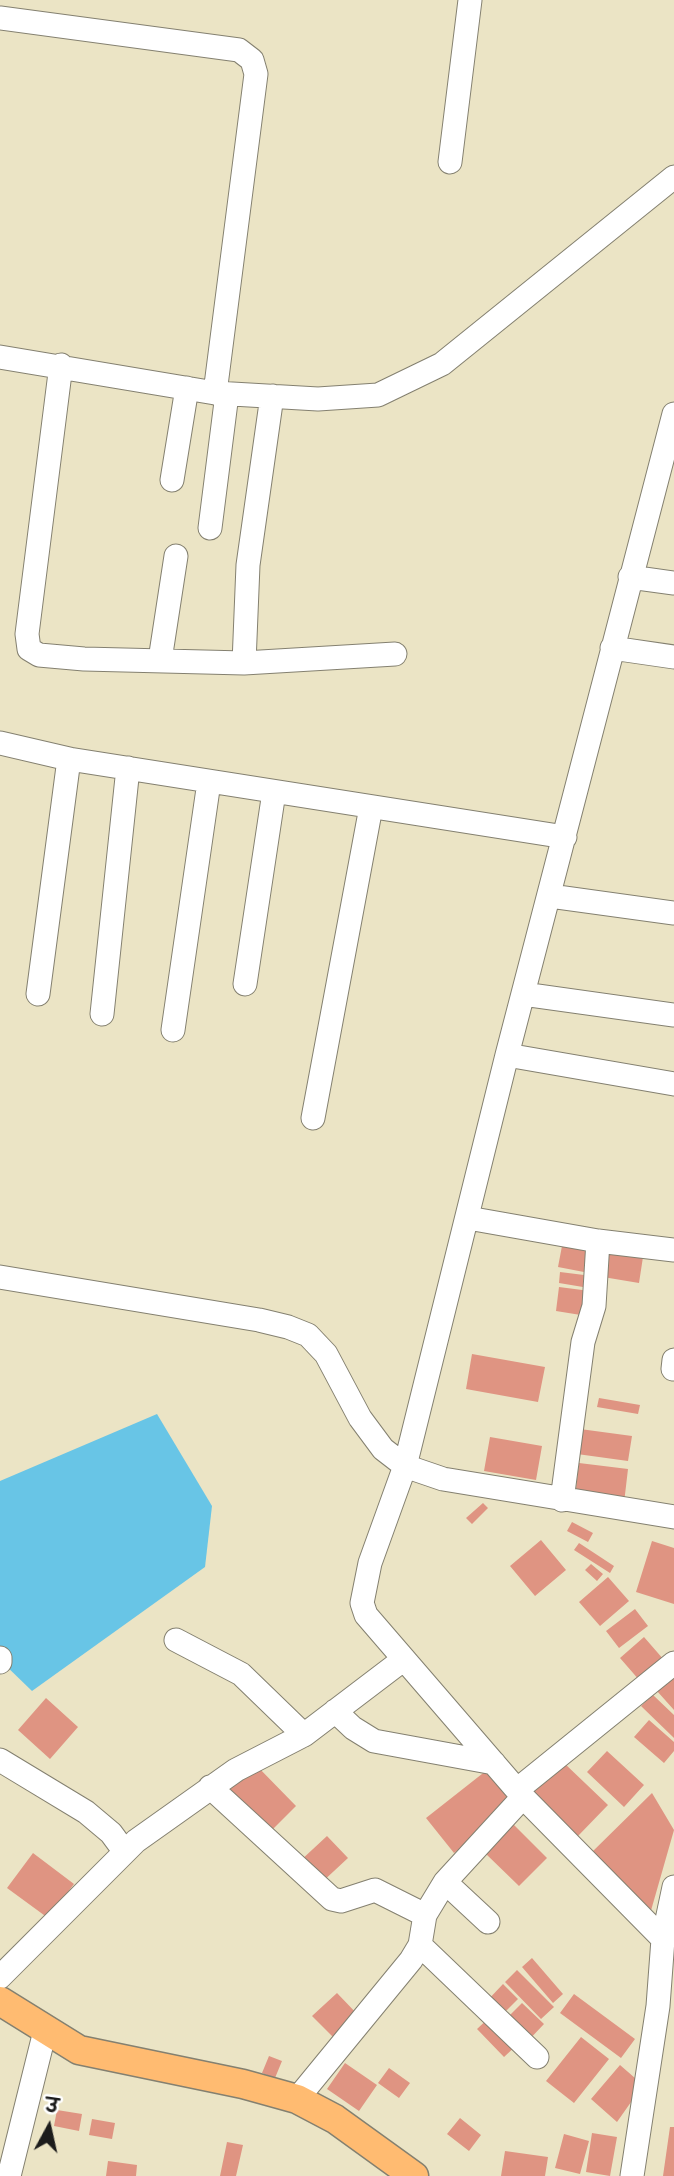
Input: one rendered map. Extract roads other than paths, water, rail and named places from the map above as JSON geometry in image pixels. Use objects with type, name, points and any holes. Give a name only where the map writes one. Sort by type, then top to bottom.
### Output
[{"type":"main road","points":[[0,2001],[45,2031],[88,2052],[243,2084],[297,2099],[335,2119],[415,2176]]},
{"type":"street","points":[[450,162],[470,0]]},
{"type":"street","points":[[0,18],[239,50],[252,60],[256,74],[221,393],[210,528]]},
{"type":"street","points":[[0,357],[221,393],[350,399],[378,395],[442,364],[674,177]]},
{"type":"street","points":[[61,365],[27,634],[29,649],[39,655],[84,659],[244,663],[395,654]]},
{"type":"street","points":[[172,480],[187,388]]},
{"type":"street","points":[[244,663],[248,565],[272,397]]},
{"type":"street","points":[[663,1939],[520,1793],[366,1615],[362,1603],[367,1574],[405,1466],[507,1055],[674,414]]},
{"type":"street","points":[[160,660],[176,556]]},
{"type":"street","points":[[630,577],[674,583]]},
{"type":"street","points":[[612,648],[674,657]]},
{"type":"street","points":[[0,743],[69,759],[565,837]]},
{"type":"street","points":[[38,994],[69,759]]},
{"type":"street","points":[[102,1014],[128,768]]},
{"type":"street","points":[[173,1030],[209,782]]},
{"type":"street","points":[[245,984],[274,792]]},
{"type":"street","points":[[313,1118],[371,807]]},
{"type":"street","points":[[550,896],[674,913]]},
{"type":"street","points":[[523,994],[674,1015]]},
{"type":"street","points":[[507,1055],[674,1084]]},
{"type":"street","points":[[468,1218],[598,1241],[674,1250]]},
{"type":"street","points":[[562,1500],[583,1342],[594,1306],[598,1241]]},
{"type":"street","points":[[0,1277],[260,1320],[308,1335],[326,1354],[360,1418],[383,1449],[405,1466],[443,1479],[674,1517]]},
{"type":"street","points":[[176,1640],[240,1674],[304,1735]]},
{"type":"street","points":[[0,1977],[152,1828],[210,1787],[304,1735],[404,1659]]},
{"type":"street","points":[[297,2099],[411,1960],[420,1945],[425,1915],[445,1882],[520,1793],[674,1663]]},
{"type":"street","points":[[335,1711],[353,1728],[374,1741],[494,1763]]},
{"type":"street","points":[[0,1760],[86,1812],[111,1833],[125,1852]]},
{"type":"street","points":[[210,1787],[332,1899],[341,1901],[375,1890],[425,1915]]},
{"type":"street","points":[[445,1882],[488,1922]]},
{"type":"street","points":[[632,2176],[654,2040],[663,1939],[674,1887]]},
{"type":"street","points":[[420,1945],[537,2057]]},
{"type":"street","points":[[654,2040],[674,2022]]},
{"type":"street","points":[[9,2176],[45,2031]]},
{"type":"water","points":[[157,1414],[212,1506],[205,1567],[32,1691],[0,1660],[0,1481]]}]
